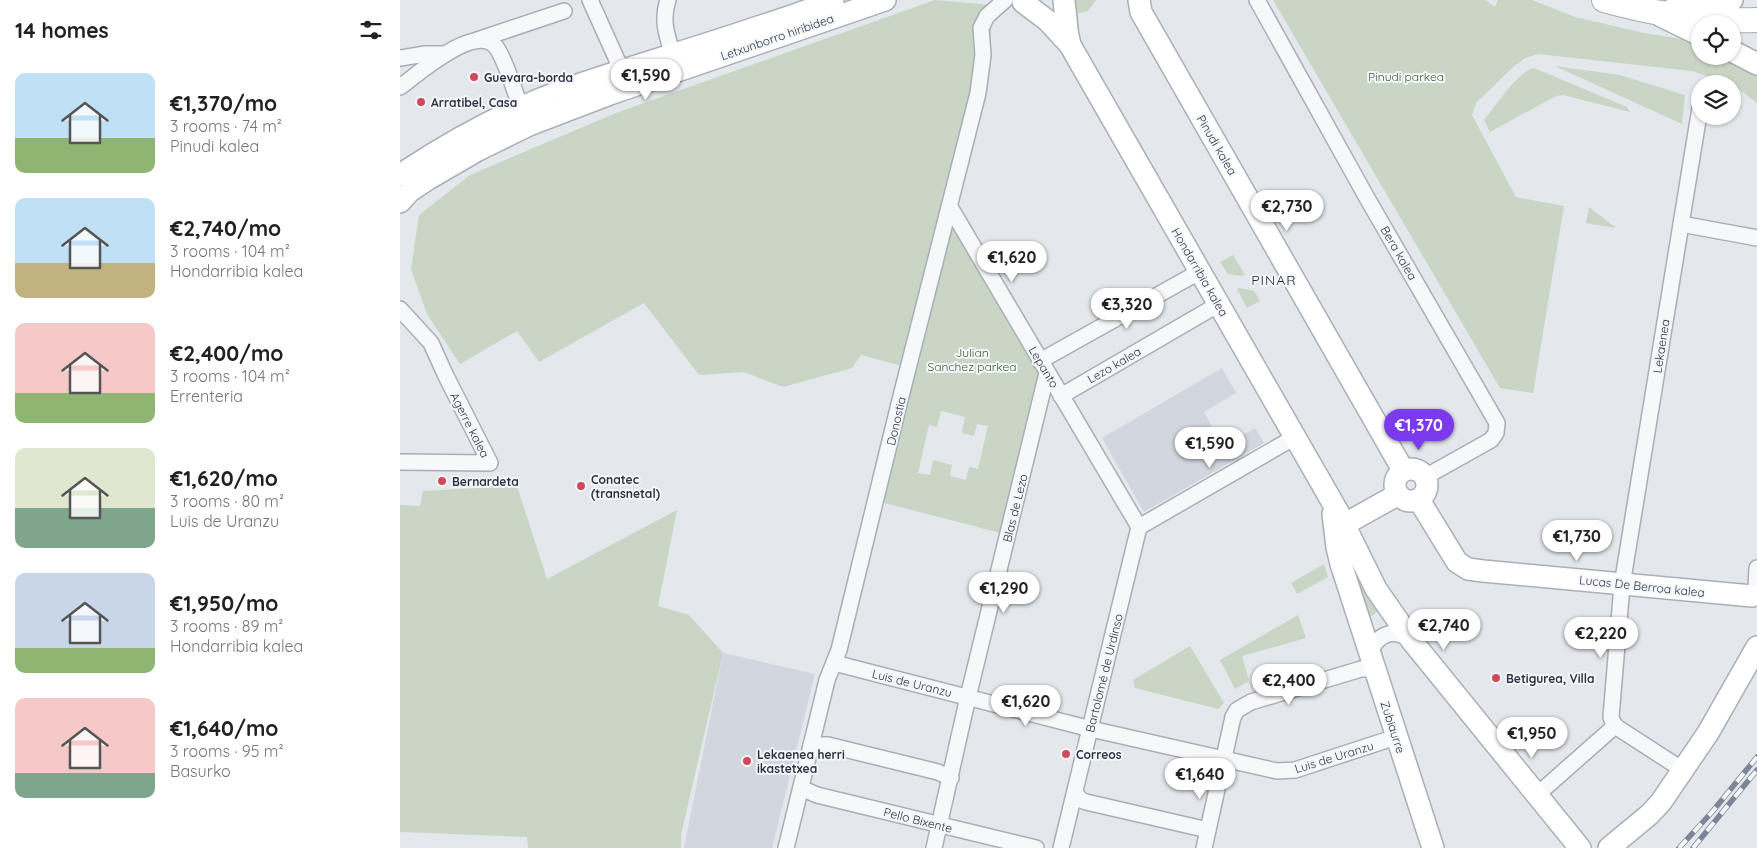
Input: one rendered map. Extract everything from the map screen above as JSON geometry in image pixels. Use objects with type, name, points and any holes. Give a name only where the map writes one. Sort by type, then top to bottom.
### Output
[{"type":"main road","name":"Letxunborro hiribidea","points":[[400,175],[468,135],[520,108],[564,90],[803,12],[833,0]]},
{"type":"main road","name":"Letxunborro hiribidea","points":[[400,202],[410,191],[428,179],[478,150],[529,125],[610,94],[885,0]]},
{"type":"main road","name":"Hondarribia kalea","points":[[1018,0],[1048,21],[1070,45],[1331,499],[1376,589],[1412,641],[1580,848]]},
{"type":"main road","name":"Hondarribia kalea","points":[[1064,0],[1070,45]]},
{"type":"main road","name":"Pinudi kalea","points":[[1139,0],[1141,12],[1403,470]]},
{"type":"main road","points":[[1604,0],[1654,13],[1708,19],[1757,20]]},
{"type":"main road","points":[[1654,13],[1732,0]]},
{"type":"main road","points":[[1654,13],[1691,31]]},
{"type":"main road","points":[[1741,56],[1757,64]]},
{"type":"main road","points":[[1415,469],[1425,477],[1427,488],[1425,494],[1419,500],[1407,501],[1397,495],[1394,486],[1395,481],[1396,477],[1403,470],[1415,469]]},
{"type":"main road","points":[[1345,524],[1397,495]]},
{"type":"main road","name":"Hondarribia kalea","points":[[1331,499],[1337,546],[1354,606]]},
{"type":"main road","name":"Lucas De Berroa kalea","points":[[1419,500],[1457,562],[1468,569],[1483,572],[1622,584],[1756,590]]},
{"type":"main road","name":"Zubiaurre","points":[[1354,606],[1433,848]]},
{"type":"main road","points":[[1609,848],[1654,810],[1708,733],[1757,647]]},
{"type":"street","points":[[590,0],[622,71]]},
{"type":"street","points":[[668,0],[664,14],[664,29],[673,55]]},
{"type":"street","name":"Donostia","points":[[786,848],[827,680],[837,657],[978,94],[982,55],[981,28],[987,16],[1018,0]]},
{"type":"street","name":"Bera kalea","points":[[1257,0],[1367,198],[1497,423],[1496,433],[1490,440],[1425,477]]},
{"type":"street","points":[[400,87],[445,54],[461,45],[564,11]]},
{"type":"street","points":[[477,40],[489,41],[497,48],[520,108]]},
{"type":"street","points":[[400,58],[426,54],[445,54]]},
{"type":"street","name":"Lekaenea","points":[[1615,726],[1611,717],[1622,584],[1697,125]]},
{"type":"street","name":"Lepanto","points":[[950,207],[1139,527]]},
{"type":"street","points":[[1681,224],[1757,238]]},
{"type":"street","points":[[1044,367],[1199,272]]},
{"type":"street","name":"Lezo kalea","points":[[1061,396],[1219,304]]},
{"type":"street","name":"Agerre kalea","points":[[400,462],[490,463],[431,343],[401,311]]},
{"type":"street","name":"Blas de Lezo","points":[[934,848],[1044,367]]},
{"type":"street","points":[[1139,527],[1295,437]]},
{"type":"street","points":[[1345,524],[1343,545],[1356,592],[1354,606]]},
{"type":"street","name":"Bartolomé de Urdinso","points":[[1061,848],[1139,527]]},
{"type":"street","points":[[1204,848],[1233,717],[1237,710],[1266,696],[1361,669],[1373,660],[1378,639],[1391,633],[1400,634],[1412,641]]},
{"type":"street","name":"Luis de Uranzu","points":[[837,657],[968,697],[1091,729],[1277,771],[1295,770],[1396,737]]},
{"type":"street","points":[[1538,794],[1615,726],[1683,770]]},
{"type":"street","points":[[811,745],[828,745],[938,772],[951,778]]},
{"type":"street","name":"Pello Bixente","points":[[801,788],[817,795],[1036,848]]},
{"type":"street","points":[[1075,793],[1081,800],[1086,802],[1208,830]]},
{"type":"shaded area","points":[[1222,368],[1236,393],[1204,412],[1223,446],[1255,428],[1264,443],[1144,512],[1102,438]]},
{"type":"shaded area","name":"Lekaenea herri ikastetxea","points":[[723,653],[815,674],[772,848],[684,848]]},
{"type":"green space","points":[[935,0],[992,5],[991,30],[906,367],[861,355],[852,368],[783,387],[744,372],[699,375],[644,303],[539,362],[517,331],[460,364],[427,314],[411,269],[419,215],[470,175],[616,113]]},
{"type":"green space","points":[[1073,0],[1096,0],[1088,11],[1078,13],[1079,29],[1073,31]]},
{"type":"green space","name":"Pinudi parkea","points":[[1273,0],[1485,0],[1495,7],[1498,0],[1532,0],[1575,17],[1644,33],[1687,40],[1691,42],[1691,65],[1741,65],[1741,63],[1757,71],[1757,103],[1741,91],[1741,75],[1704,75],[1692,71],[1538,54],[1525,58],[1512,68],[1476,103],[1472,115],[1516,197],[1564,206],[1533,393],[1500,388]]},
{"type":"green space","points":[[1555,66],[1620,75],[1685,95],[1682,124]]},
{"type":"green space","points":[[1534,68],[1627,107],[1630,112],[1563,95],[1556,96],[1490,132],[1484,120],[1514,82]]},
{"type":"green space","name":"Julian Sanchez parkea","points":[[950,207],[1047,373],[1008,535],[877,501]],"holes":[[[941,411],[965,417],[962,433],[974,436],[977,424],[988,426],[978,469],[969,467],[966,480],[950,476],[952,465],[933,460],[930,475],[918,473],[929,425],[937,427]]]},
{"type":"green space","points":[[1589,207],[1616,228],[1586,223]]},
{"type":"green space","points":[[1233,255],[1245,275],[1228,274],[1220,262]]},
{"type":"green space","points":[[1237,289],[1254,291],[1260,301],[1247,308]]},
{"type":"green space","points":[[517,486],[547,579],[677,510],[658,606],[689,615],[723,653],[681,835],[681,848],[528,848],[527,837],[400,832],[400,505],[420,506],[423,491]]},
{"type":"green space","points":[[1324,564],[1328,577],[1297,594],[1291,583]]},
{"type":"green space","points":[[1357,574],[1381,609],[1365,621],[1362,596]]},
{"type":"green space","points":[[1298,615],[1306,638],[1242,656],[1249,681],[1235,689],[1220,660]]},
{"type":"green space","points":[[1190,646],[1224,703],[1218,709],[1135,688],[1133,680]]},
{"type":"railway","points":[[1679,848],[1712,812],[1757,757]]},
{"type":"railway","points":[[1693,848],[1757,770]]},
{"type":"place","name":"Guevara-borda","points":[[474,77]]},
{"type":"place","name":"Arratibel, Casa","points":[[421,102]]},
{"type":"place","name":"Bernardeta","points":[[442,481]]},
{"type":"place","name":"Conatec (transnetal)","points":[[581,486]]},
{"type":"place","name":"Betigurea, Villa","points":[[1496,678]]},
{"type":"place","name":"Correos","points":[[1066,754]]},
{"type":"place","name":"Lekaenea herri ikastetxea","points":[[747,761]]},
{"type":"district","name":"PINAR","points":[[1274,280]]}]
